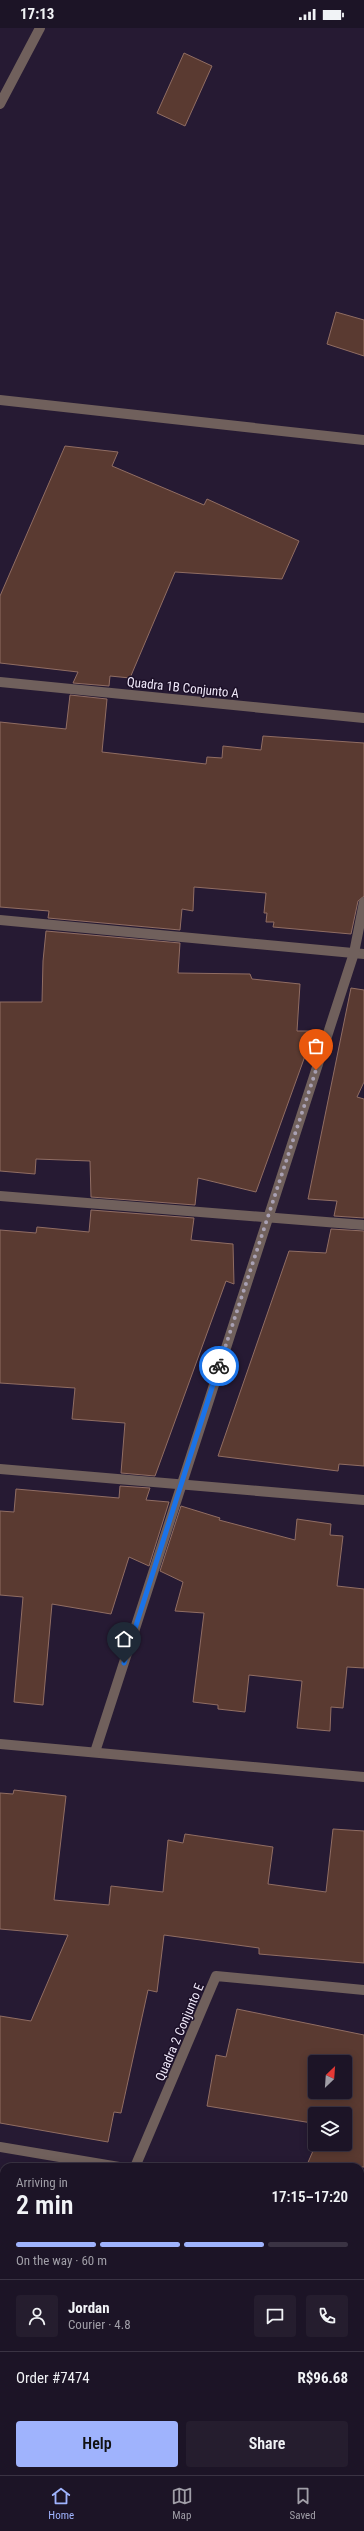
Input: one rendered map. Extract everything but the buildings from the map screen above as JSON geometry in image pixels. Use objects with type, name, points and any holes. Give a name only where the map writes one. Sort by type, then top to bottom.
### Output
[{"type":"street","points":[[0,104],[40,28]]},
{"type":"street","points":[[0,400],[364,440]]},
{"type":"street","name":"Quadra 1B Conjunto A","points":[[0,682],[364,718]]},
{"type":"street","points":[[95,1752],[354,953],[364,902]]},
{"type":"street","points":[[0,920],[364,954]]},
{"type":"street","points":[[0,1196],[364,1226]]},
{"type":"street","points":[[0,1469],[181,1483],[364,1500]]},
{"type":"street","points":[[0,1744],[364,1777]]},
{"type":"street","name":"Quadra 2 Conjunto E","points":[[137,2163],[216,1976],[364,1990]]},
{"type":"street","points":[[0,2147],[95,2163]]},
{"type":"way so far","points":[[219,1366],[316,1070]]},
{"type":"route","points":[[124,1663],[219,1366]]}]
